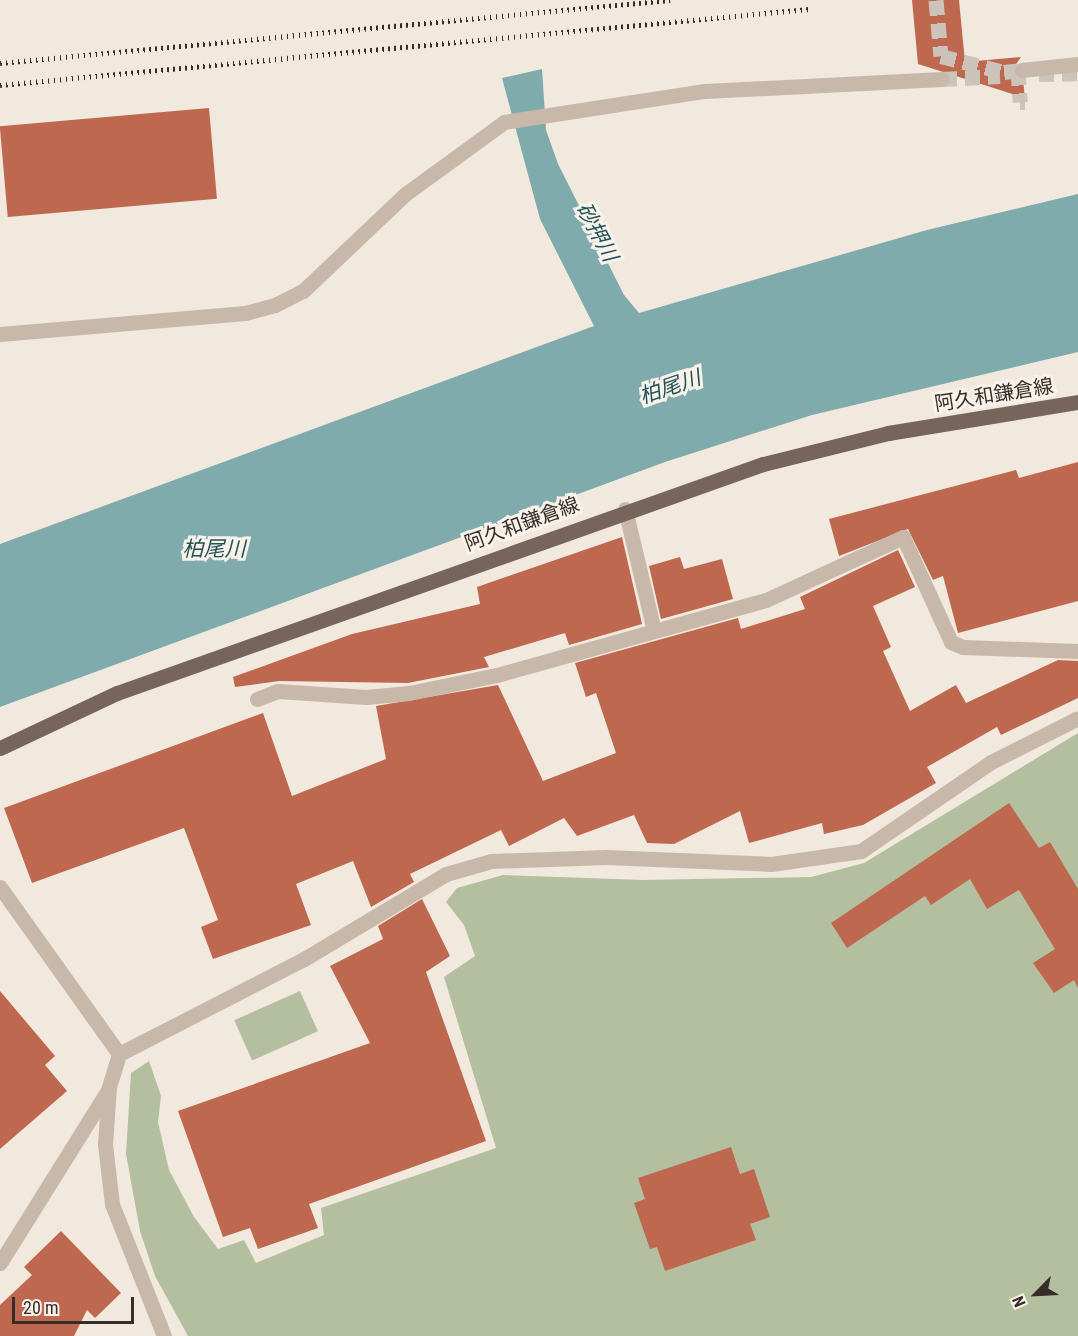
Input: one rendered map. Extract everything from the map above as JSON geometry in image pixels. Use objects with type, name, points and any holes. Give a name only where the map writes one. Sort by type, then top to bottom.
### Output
[{"type":"main road","name":"阿久和鎌倉線","points":[[0,748],[117,693],[625,509],[763,464],[888,433],[1078,402]]},
{"type":"street","points":[[1022,70],[1078,64]]},
{"type":"street","points":[[0,334],[245,313],[275,305],[303,291],[404,195],[504,122],[705,91],[942,79]]},
{"type":"street","points":[[625,509],[654,631]]},
{"type":"street","points":[[258,699],[278,691],[366,697],[409,693],[497,675],[766,600],[903,537],[951,642],[963,648],[1078,651]]},
{"type":"street","points":[[164,1336],[112,1204],[105,1144],[110,1088],[119,1054],[304,959],[446,874],[491,861],[606,857],[771,864],[861,851],[991,762],[1078,718]]},
{"type":"street","points":[[0,886],[119,1054]]},
{"type":"street","points":[[0,1263],[110,1088]]},
{"type":"green space","points":[[1078,733],[1078,1336],[188,1336],[155,1276],[140,1231],[126,1154],[131,1073],[149,1061],[161,1096],[158,1122],[169,1170],[194,1217],[218,1249],[244,1240],[256,1263],[324,1235],[321,1208],[496,1148],[444,977],[475,956],[464,925],[446,902],[457,888],[503,875],[643,880],[811,877],[864,863]]},
{"type":"green space","points":[[300,991],[318,1031],[252,1060],[234,1020]]},
{"type":"water","name":"柏尾川","points":[[542,69],[546,130],[558,164],[624,295],[639,313],[927,230],[1078,194],[1078,352],[812,415],[665,462],[0,707],[0,544],[594,326],[540,219],[502,78]]},
{"type":"building","points":[[912,0],[959,0],[965,62],[1021,57],[1012,70],[1023,80],[1025,98],[918,64]]},
{"type":"building","points":[[209,108],[217,199],[8,217],[0,126]]},
{"type":"building","points":[[1078,462],[1078,601],[958,633],[943,576],[933,580],[908,529],[839,556],[829,519],[1016,470],[1019,478]]},
{"type":"building","points":[[622,537],[642,624],[569,645],[565,633],[484,657],[489,667],[408,683],[279,681],[235,687],[233,677],[352,634],[480,604],[477,587]]},
{"type":"building","points":[[898,550],[915,587],[873,606],[891,647],[883,651],[910,711],[956,685],[966,703],[1058,660],[1078,661],[1078,698],[1001,735],[997,727],[927,767],[936,783],[863,825],[824,834],[822,823],[749,843],[740,811],[674,844],[647,843],[634,815],[577,836],[564,818],[509,846],[501,830],[410,874],[414,882],[371,907],[353,861],[296,884],[311,925],[213,959],[201,927],[218,920],[184,828],[32,883],[4,808],[263,713],[292,796],[386,759],[376,706],[498,685],[543,781],[616,753],[596,693],[586,697],[575,663],[738,618],[741,629],[805,609],[800,597]]},
{"type":"building","points":[[680,557],[684,569],[722,559],[733,599],[661,619],[649,566]]},
{"type":"building","points":[[1009,803],[1039,848],[1050,842],[1078,889],[1078,988],[1074,980],[1054,993],[1033,963],[1055,949],[1019,890],[987,909],[970,879],[931,905],[925,896],[847,948],[831,923]]},
{"type":"building","points":[[422,899],[450,956],[426,972],[486,1141],[309,1204],[318,1228],[258,1249],[250,1228],[223,1237],[178,1111],[370,1043],[330,966],[383,939],[378,926]]},
{"type":"building","points":[[0,991],[55,1056],[45,1065],[67,1091],[0,1149]]},
{"type":"building","points":[[731,1147],[740,1174],[754,1169],[770,1217],[750,1224],[756,1240],[665,1271],[657,1247],[650,1249],[634,1203],[645,1199],[638,1178]]},
{"type":"building","points":[[61,1231],[121,1293],[95,1318],[87,1310],[74,1336],[0,1336],[0,1305],[32,1275],[24,1267]]},
{"type":"tunnel","points":[[936,0],[941,56],[1004,72],[1022,70]]},
{"type":"tunnel","points":[[1018,70],[1020,102],[1025,102]]},
{"type":"tunnel","points":[[1039,74],[1078,73]]},
{"type":"tunnel","points":[[942,79],[1000,76]]},
{"type":"railway","points":[[0,63],[670,0]]},
{"type":"railway","points":[[0,85],[809,9]]},
{"type":"water label","name":"砂押川","points":[[597,232]]}]
